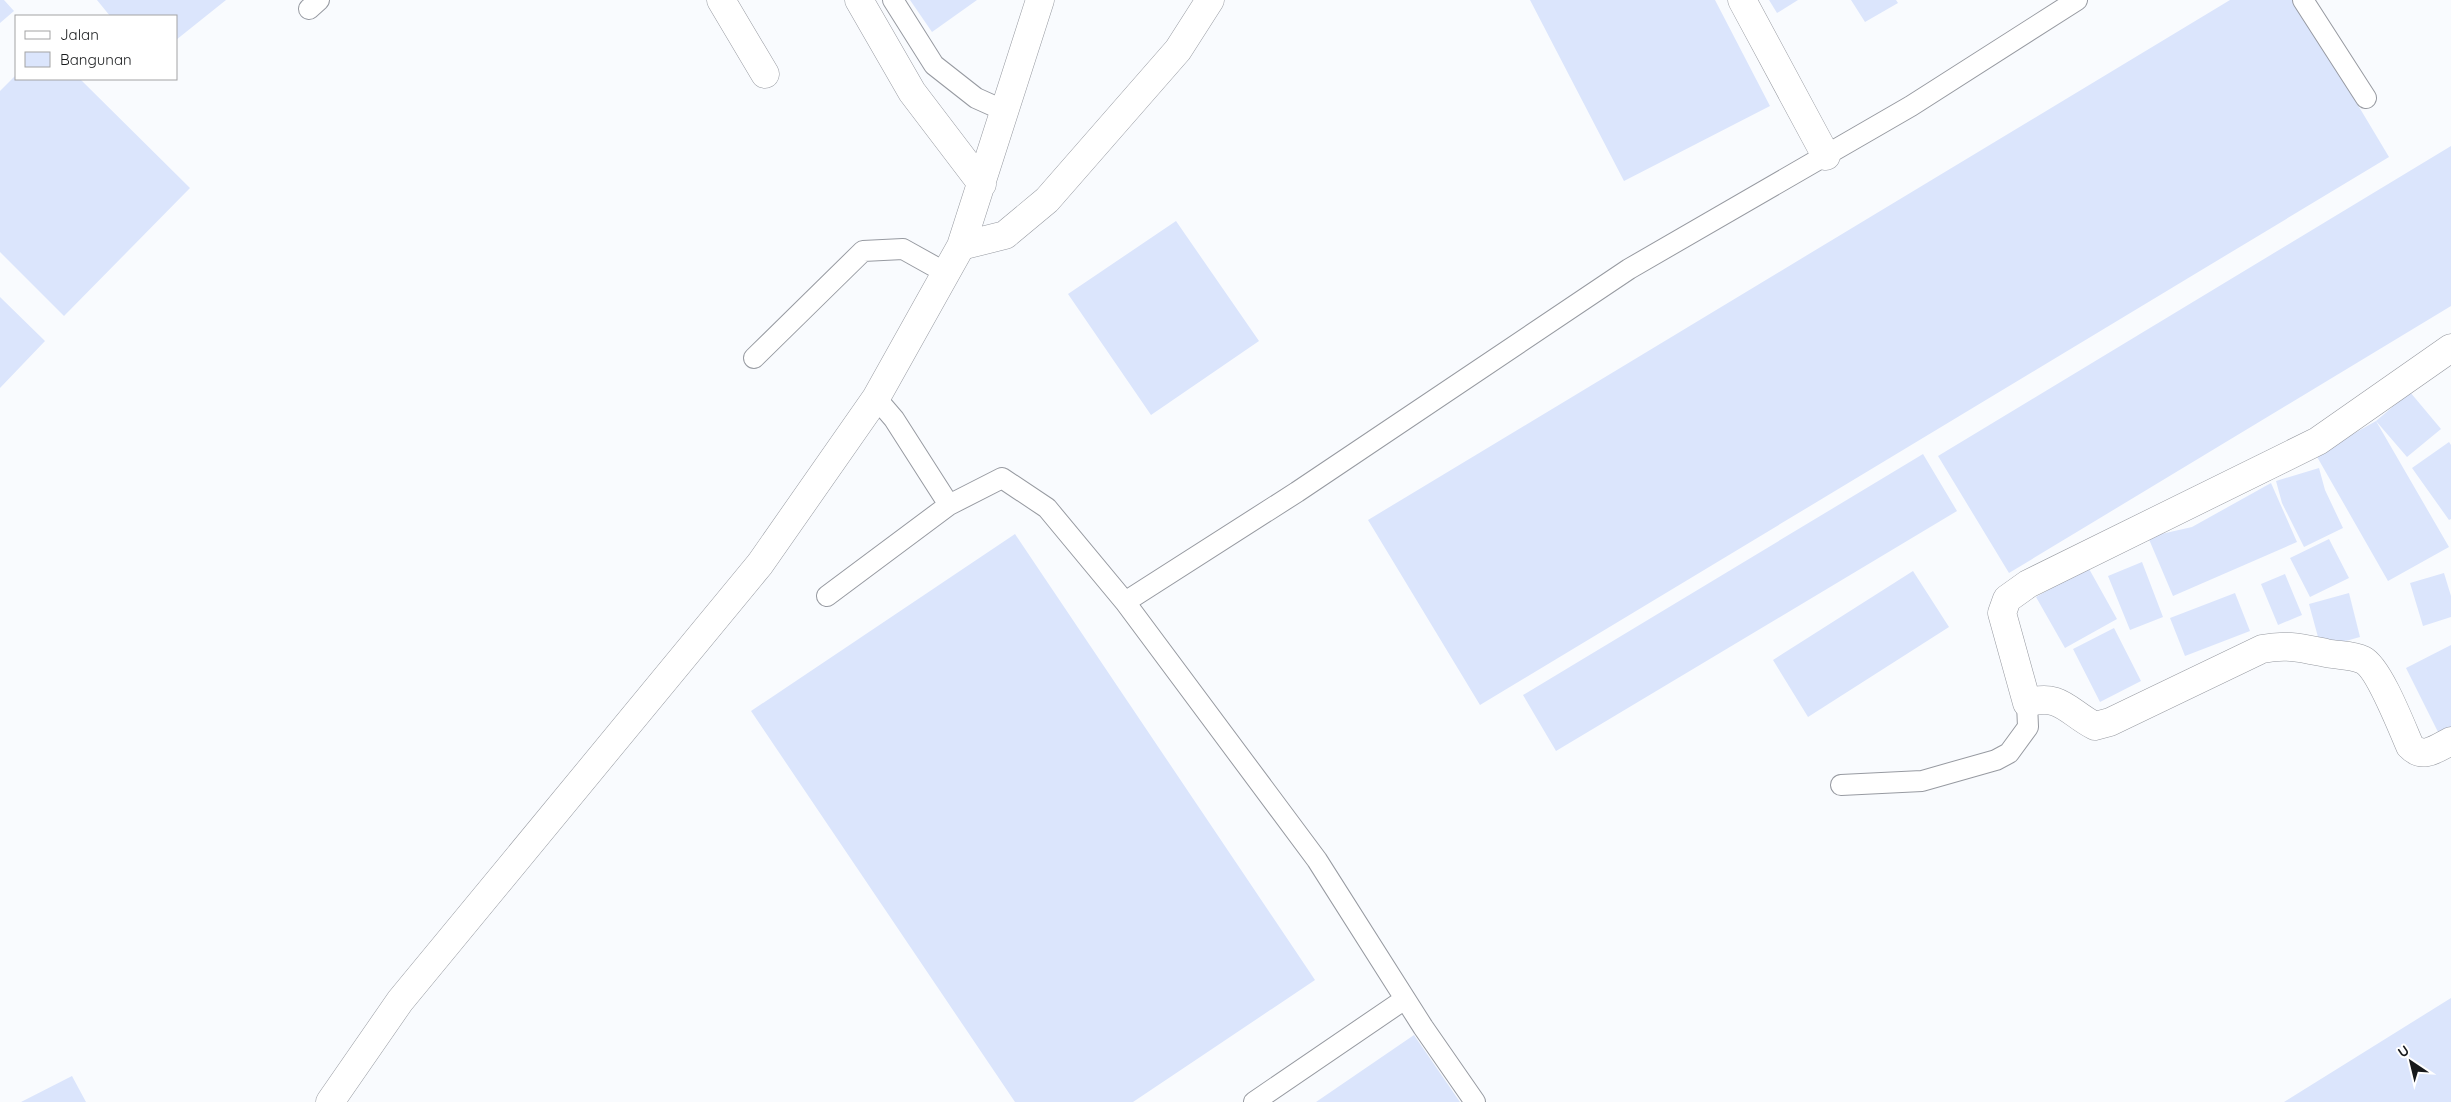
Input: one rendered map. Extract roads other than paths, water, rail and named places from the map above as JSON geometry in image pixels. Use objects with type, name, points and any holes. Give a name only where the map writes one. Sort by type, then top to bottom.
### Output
[{"type":"street","points":[[721,0],[765,74]]},
{"type":"street","points":[[859,0],[912,92],[982,184]]},
{"type":"street","points":[[330,1102],[400,1001],[760,564],[876,398],[961,246],[1040,0]]},
{"type":"street","points":[[961,246],[1005,235],[1048,200],[1178,50],[1210,0]]},
{"type":"street","points":[[1742,0],[1826,156]]},
{"type":"street","points":[[2451,348],[2318,442],[2028,584],[2007,599],[2002,613],[2027,703],[2040,698],[2055,701],[2067,706],[2083,720],[2096,726],[2110,722],[2262,649],[2282,645],[2348,655],[2364,660],[2376,673],[2410,746],[2416,753],[2425,754],[2451,741]]},
{"type":"lane","points":[[893,0],[934,64],[976,98],[1005,111]]},
{"type":"lane","points":[[1125,602],[1306,487],[1629,269],[1911,106],[2077,0]]},
{"type":"lane","points":[[2303,0],[2366,98]]},
{"type":"lane","points":[[754,358],[863,251],[903,249],[946,273]]},
{"type":"lane","points":[[876,398],[894,419],[950,505]]},
{"type":"lane","points":[[827,596],[950,505],[1002,478],[1047,508],[1125,602],[1317,860],[1405,998],[1475,1102]]},
{"type":"lane","points":[[1841,786],[1922,781],[1996,760],[2009,754],[2028,728],[2027,703]]},
{"type":"lane","points":[[1254,1102],[1405,998]]}]
